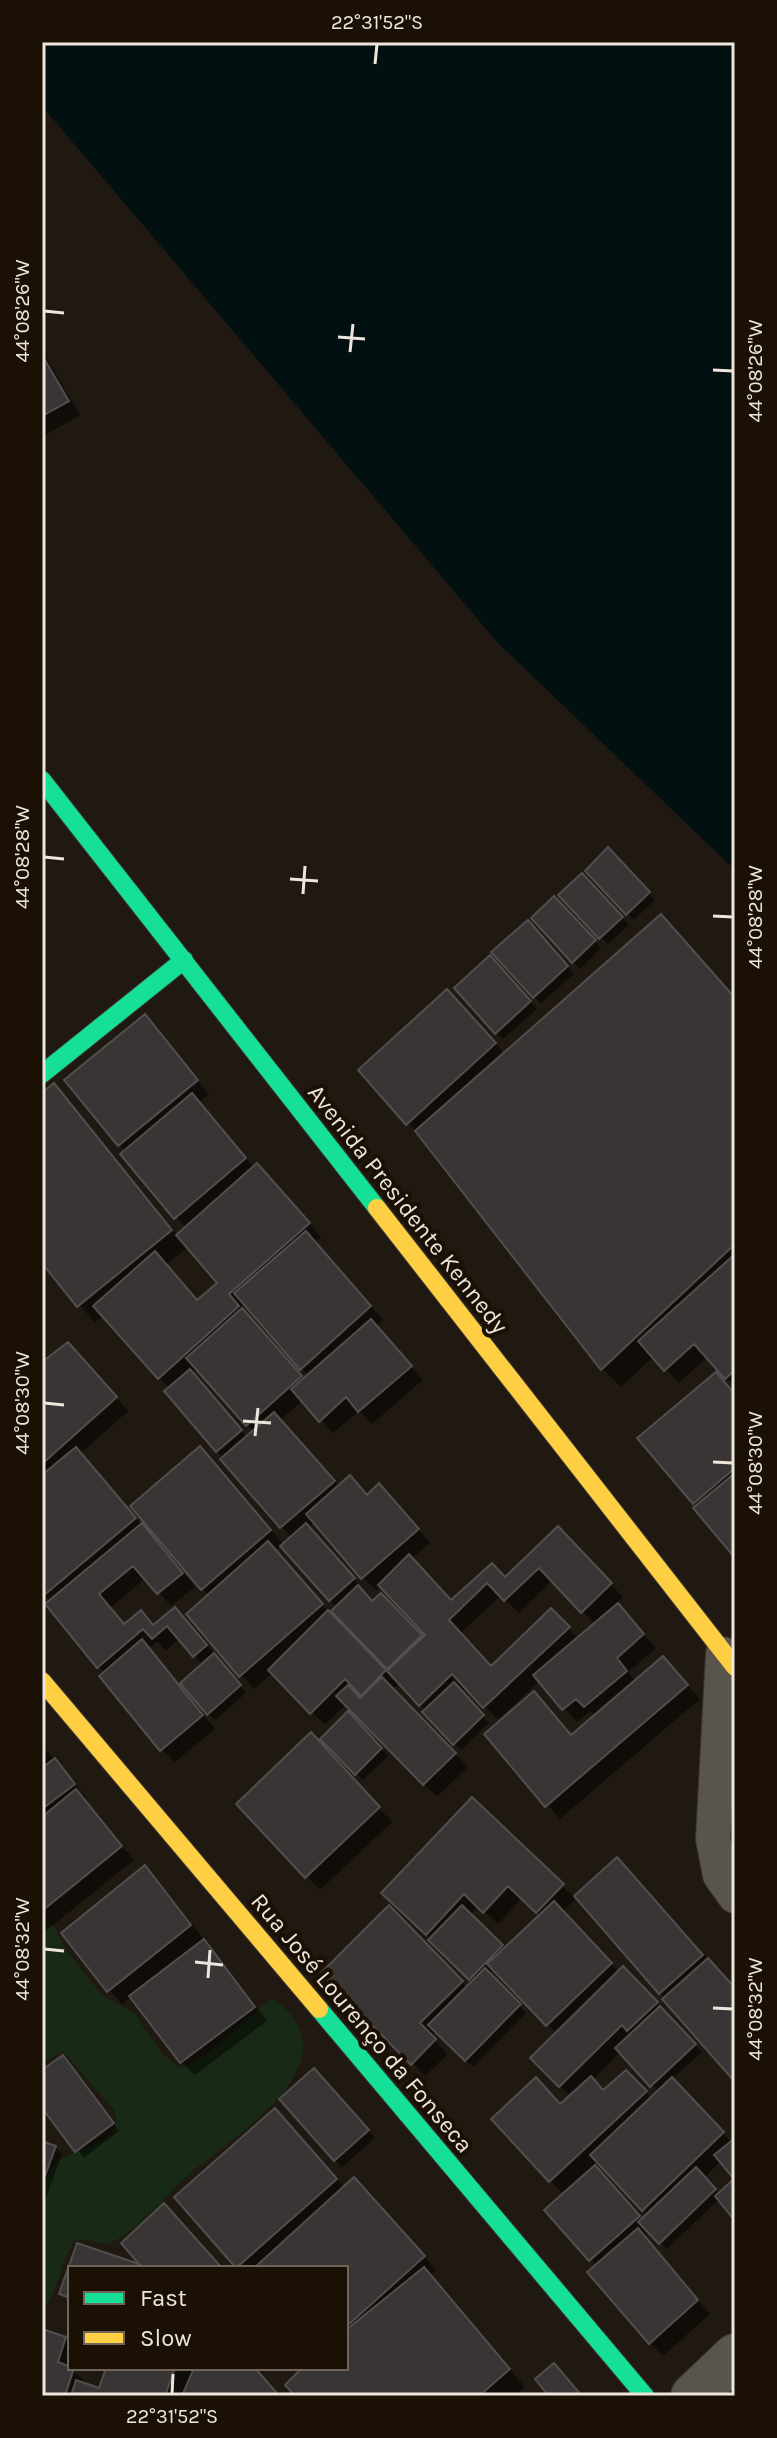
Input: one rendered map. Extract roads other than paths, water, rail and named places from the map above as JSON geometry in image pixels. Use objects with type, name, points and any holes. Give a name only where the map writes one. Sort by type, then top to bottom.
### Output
[{"type":"street","name":"Avenida Presidente Kennedy","points":[[42,780],[729,1660]]},
{"type":"street","points":[[42,1074],[184,960]]},
{"type":"street","name":"Rua José Lourenço da Fonseca","points":[[42,1681],[645,2396]]},
{"type":"street","points":[[693,2396],[735,2356]]},
{"type":"lane","points":[[729,1660],[713,1839],[720,1875],[735,1896]]}]
